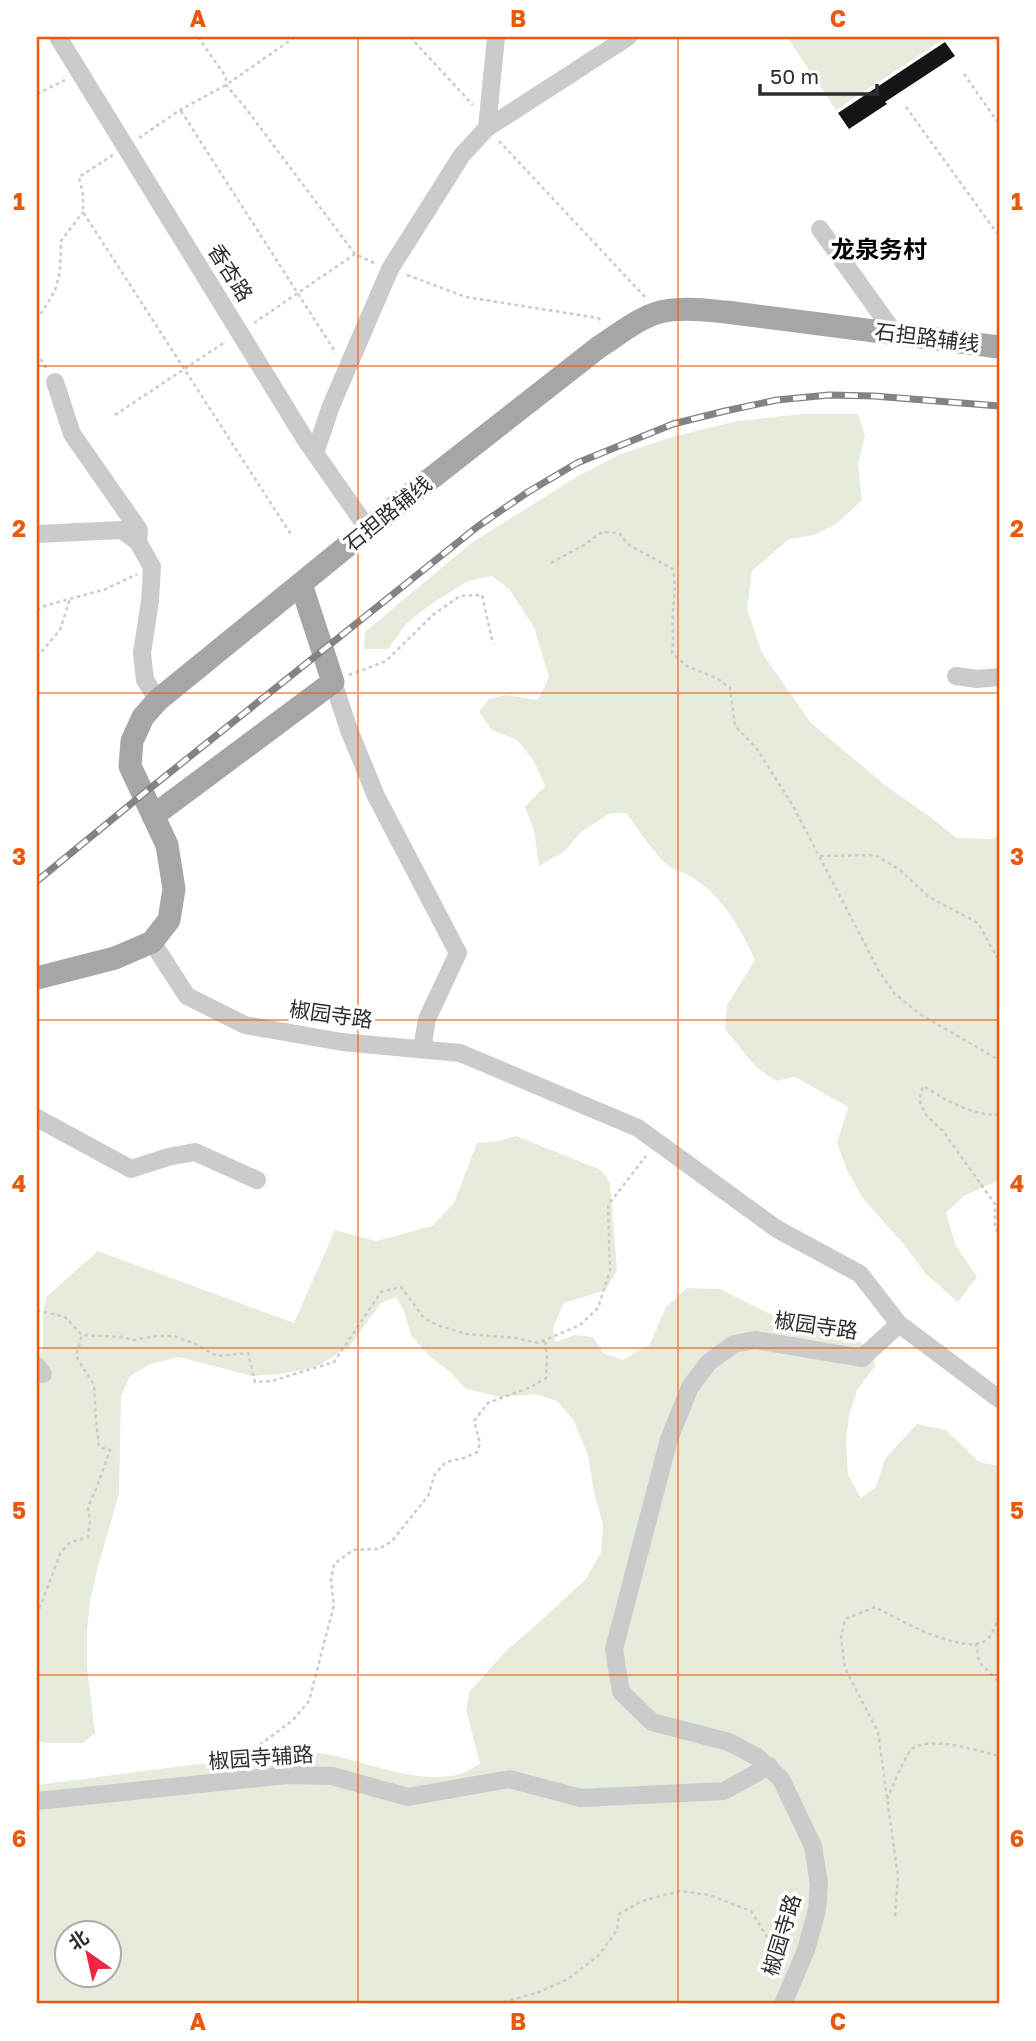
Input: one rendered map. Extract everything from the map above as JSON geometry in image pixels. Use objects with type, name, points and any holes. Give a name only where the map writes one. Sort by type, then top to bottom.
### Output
[{"type":"main road","name":"石担路辅线","points":[[152,942],[169,920],[174,889],[167,845],[130,766],[132,741],[143,717],[158,700],[368,529],[617,335],[660,312],[689,309],[999,347]]},
{"type":"main road","points":[[153,816],[333,681],[301,584]]},
{"type":"main road","points":[[37,978],[115,958],[152,942]]},
{"type":"street","name":"香杏路","points":[[58,37],[315,453],[368,529]]},
{"type":"street","points":[[487,128],[496,37]]},
{"type":"street","points":[[315,453],[331,406],[390,269],[462,155],[487,128],[628,37]]},
{"type":"street","points":[[820,229],[895,334]]},
{"type":"street","points":[[55,382],[72,434],[139,530],[138,542]]},
{"type":"street","points":[[37,534],[122,530],[138,542],[152,567],[142,653],[145,680],[158,700]]},
{"type":"street","points":[[956,676],[977,679],[999,677]]},
{"type":"street","points":[[333,681],[349,730],[376,796],[458,953],[427,1019],[422,1049]]},
{"type":"street","name":"椒园寺路","points":[[152,942],[187,996],[245,1025],[342,1042],[460,1053],[638,1128],[777,1229],[860,1274],[899,1324],[862,1358],[755,1340],[734,1344],[709,1362],[691,1387],[669,1439],[614,1649],[621,1692],[652,1722],[729,1742],[769,1766],[781,1779],[813,1846],[819,1884],[817,1910],[806,1950],[783,2004]]},
{"type":"street","points":[[37,1118],[131,1169],[195,1152],[257,1180]]},
{"type":"street","points":[[899,1324],[999,1399]]},
{"type":"street","name":"椒园寺辅路","points":[[37,1801],[287,1775],[332,1776],[408,1797],[509,1779],[581,1798],[724,1791],[769,1766]]},
{"type":"path","points":[[198,37],[226,77],[226,85],[355,254],[466,298],[598,318],[617,335]]},
{"type":"path","points":[[410,37],[469,99],[487,128],[520,165],[660,312]]},
{"type":"path","points":[[37,94],[80,72]]},
{"type":"path","points":[[964,74],[999,124]]},
{"type":"path","points":[[906,107],[999,236]]},
{"type":"path","points":[[180,110],[333,352],[351,362]]},
{"type":"path","points":[[37,320],[55,291],[60,271],[61,241],[83,212]]},
{"type":"path","points":[[551,563],[602,532],[619,533],[629,545],[673,569],[676,587],[672,653],[687,666],[718,679],[730,688],[735,726],[757,749],[776,776],[879,971],[894,993],[931,1021],[999,1060]]},
{"type":"path","points":[[37,610],[106,589],[152,567]]},
{"type":"path","points":[[333,681],[386,661],[434,614],[460,596],[482,595],[493,644]]},
{"type":"path","points":[[37,657],[60,630],[71,599]]},
{"type":"path","points":[[820,856],[875,855],[884,860],[900,870],[929,897],[978,923],[999,958]]},
{"type":"path","points":[[999,1115],[984,1115],[956,1106],[923,1086],[919,1100],[926,1115],[943,1131],[995,1203],[995,1227],[999,1233]]},
{"type":"path","points":[[37,1310],[65,1317],[82,1335],[133,1340],[174,1336],[217,1356],[248,1353],[255,1382],[272,1381],[334,1362],[381,1292],[401,1287],[424,1318],[437,1325],[466,1334],[516,1338],[538,1343],[580,1325],[598,1308],[610,1270],[608,1205],[657,1142]]},
{"type":"path","points":[[37,1615],[60,1554],[69,1543],[88,1537],[88,1507],[110,1450],[99,1447],[94,1385],[76,1356],[82,1335]]},
{"type":"path","points":[[237,1781],[261,1744],[293,1720],[309,1701],[334,1605],[331,1581],[334,1564],[353,1550],[379,1549],[392,1541],[428,1496],[435,1474],[446,1462],[477,1452],[480,1443],[474,1421],[488,1404],[546,1378],[545,1340]]},
{"type":"path","points":[[895,1916],[898,1877],[878,1732],[845,1668],[841,1638],[845,1619],[875,1607],[943,1639],[965,1645],[984,1642],[993,1632],[999,1615]]},
{"type":"path","points":[[976,1643],[979,1662],[999,1682]]},
{"type":"path","points":[[887,1799],[910,1750],[919,1745],[941,1743],[973,1748],[999,1756]]},
{"type":"path","points":[[497,2004],[538,1992],[568,1979],[598,1955],[617,1930],[620,1914],[642,1901],[680,1891],[709,1895],[751,1911],[779,1954],[792,1983]]},
{"type":"green space","points":[[787,37],[947,37],[836,110]]},
{"type":"green space","points":[[803,414],[858,414],[865,435],[858,464],[862,500],[836,524],[814,535],[789,539],[752,571],[747,609],[762,653],[811,723],[886,786],[957,838],[991,839],[999,835],[999,1187],[997,1181],[964,1196],[946,1213],[956,1246],[977,1277],[958,1302],[925,1273],[862,1197],[847,1170],[837,1143],[848,1107],[795,1077],[776,1081],[756,1067],[725,1029],[727,1005],[755,960],[736,924],[712,892],[664,862],[626,813],[610,813],[580,833],[565,851],[539,866],[534,830],[525,807],[545,786],[534,761],[517,740],[492,730],[479,712],[489,699],[506,695],[538,700],[549,677],[534,627],[509,589],[492,576],[468,581],[407,623],[388,649],[364,649],[365,632],[470,544],[578,476],[621,454],[672,437],[737,421]]},
{"type":"green space","points":[[516,1136],[601,1170],[610,1183],[617,1270],[606,1290],[564,1303],[553,1328],[555,1342],[575,1335],[593,1337],[603,1353],[623,1360],[650,1344],[666,1307],[687,1288],[720,1289],[766,1312],[805,1327],[844,1333],[863,1344],[876,1365],[857,1390],[849,1416],[846,1440],[848,1475],[861,1498],[876,1487],[885,1459],[917,1424],[946,1430],[979,1462],[999,1466],[999,2004],[37,2004],[37,1785],[305,1752],[336,1756],[425,1777],[443,1777],[465,1772],[480,1764],[466,1710],[469,1692],[508,1649],[586,1579],[601,1552],[603,1524],[588,1455],[573,1419],[557,1401],[535,1394],[500,1397],[466,1389],[427,1354],[411,1335],[404,1311],[396,1297],[381,1303],[350,1346],[314,1368],[252,1376],[179,1357],[151,1364],[130,1376],[121,1396],[119,1494],[98,1566],[87,1630],[87,1668],[95,1733],[83,1743],[43,1743],[37,1740],[37,1357],[43,1350],[46,1297],[98,1251],[294,1323],[335,1230],[376,1241],[432,1226],[454,1203],[477,1143]]},
{"type":"building","points":[[945,42],[955,56],[849,129],[838,113]]},
{"type":"railway","points":[[37,881],[477,527],[577,463],[673,424],[777,400],[829,395],[874,396],[999,406]]},
{"type":"district","name":"龙泉务村","points":[[879,250]]}]
